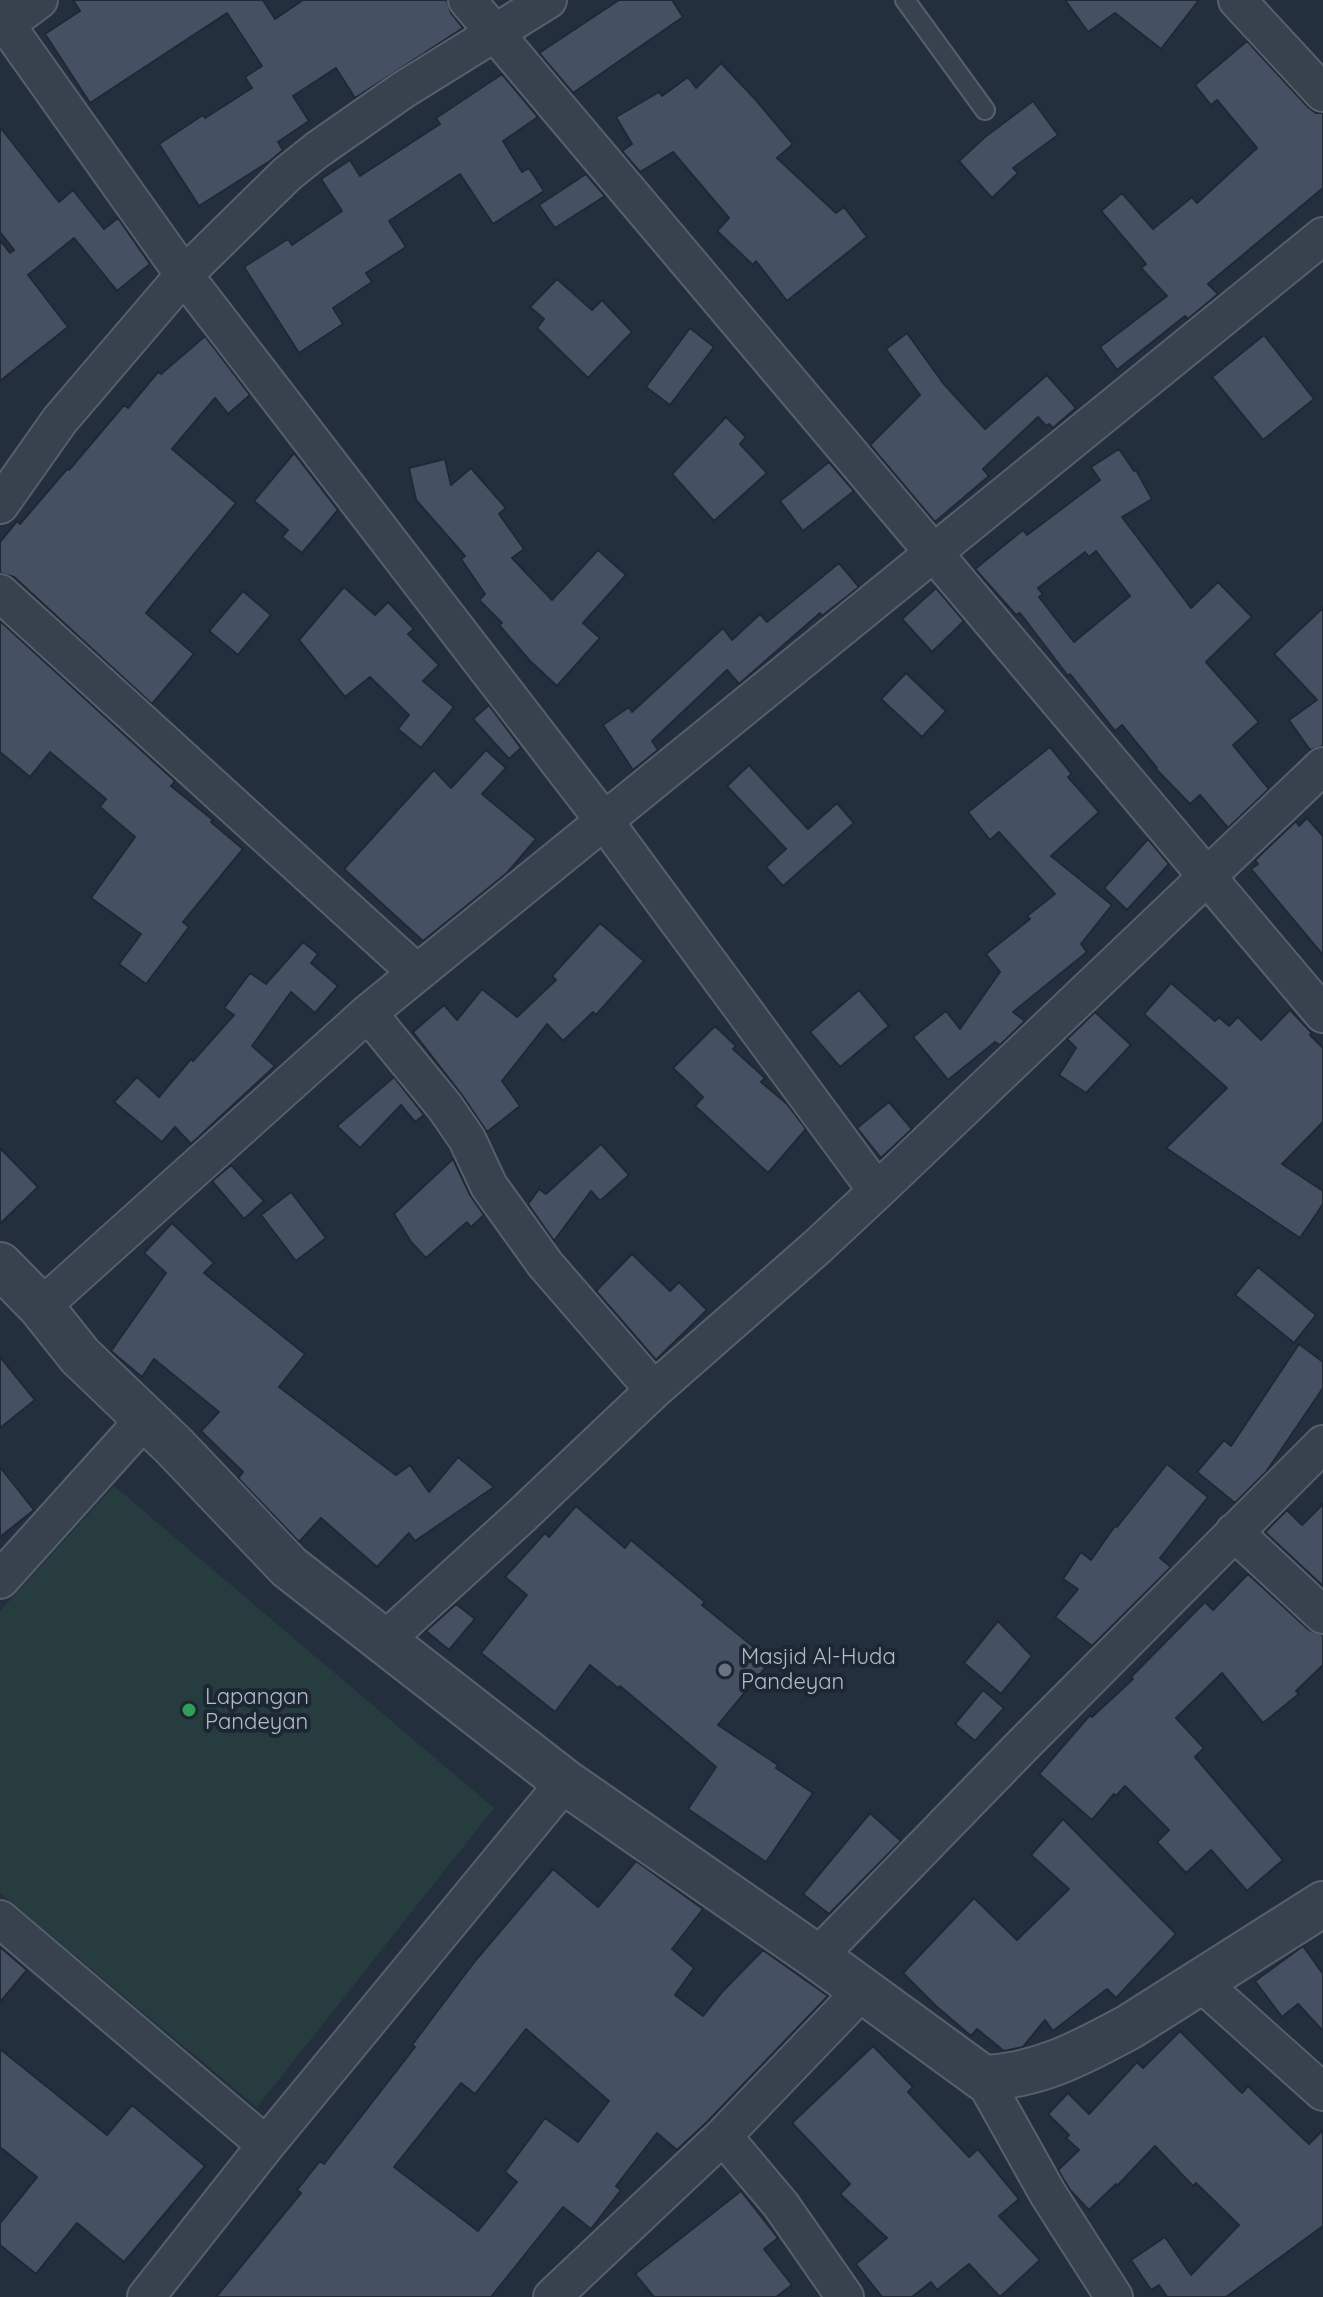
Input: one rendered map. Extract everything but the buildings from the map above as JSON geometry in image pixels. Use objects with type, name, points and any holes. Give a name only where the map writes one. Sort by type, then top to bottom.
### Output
[{"type":"street","points":[[39,0],[2,23],[184,275],[605,822],[877,1191]]},
{"type":"street","points":[[467,0],[1323,1014]]},
{"type":"street","points":[[0,505],[60,420],[184,275],[253,206],[317,150],[403,90],[548,0]]},
{"type":"street","points":[[1237,0],[1323,93]]},
{"type":"street","points":[[41,1307],[368,1013],[1323,236]]},
{"type":"street","points":[[0,593],[417,973]]},
{"type":"street","points":[[385,1640],[654,1390],[817,1247],[1323,766]]},
{"type":"street","points":[[368,1013],[445,1107],[467,1139],[489,1186],[545,1264],[654,1390]]},
{"type":"street","points":[[0,1265],[41,1307],[80,1356],[174,1446],[289,1567],[565,1782],[817,1957],[983,2078],[1048,2194],[1114,2297]]},
{"type":"street","points":[[0,1580],[145,1419]]},
{"type":"street","points":[[817,1957],[1323,1444]]},
{"type":"street","points":[[1234,1532],[1323,1615]]},
{"type":"street","points":[[146,2297],[266,2145],[565,1782]]},
{"type":"street","points":[[983,2078],[1037,2071],[1129,2027],[1323,1904]]},
{"type":"street","points":[[0,1919],[266,2145]]},
{"type":"street","points":[[1199,1981],[1323,2092]]},
{"type":"street","points":[[552,2297],[723,2136],[862,1991]]},
{"type":"street","points":[[723,2136],[781,2205],[845,2297]]},
{"type":"lane","points":[[905,0],[985,110]]},
{"type":"green space","name":"Lapangan Pandeyan","points":[[114,1486],[494,1808],[257,2107],[0,1893],[0,1611]]},
{"type":"place","name":"Masjid Al-Huda Pandeyan","points":[[725,1670]]},
{"type":"place","name":"Lapangan Pandeyan","points":[[189,1710]]}]
